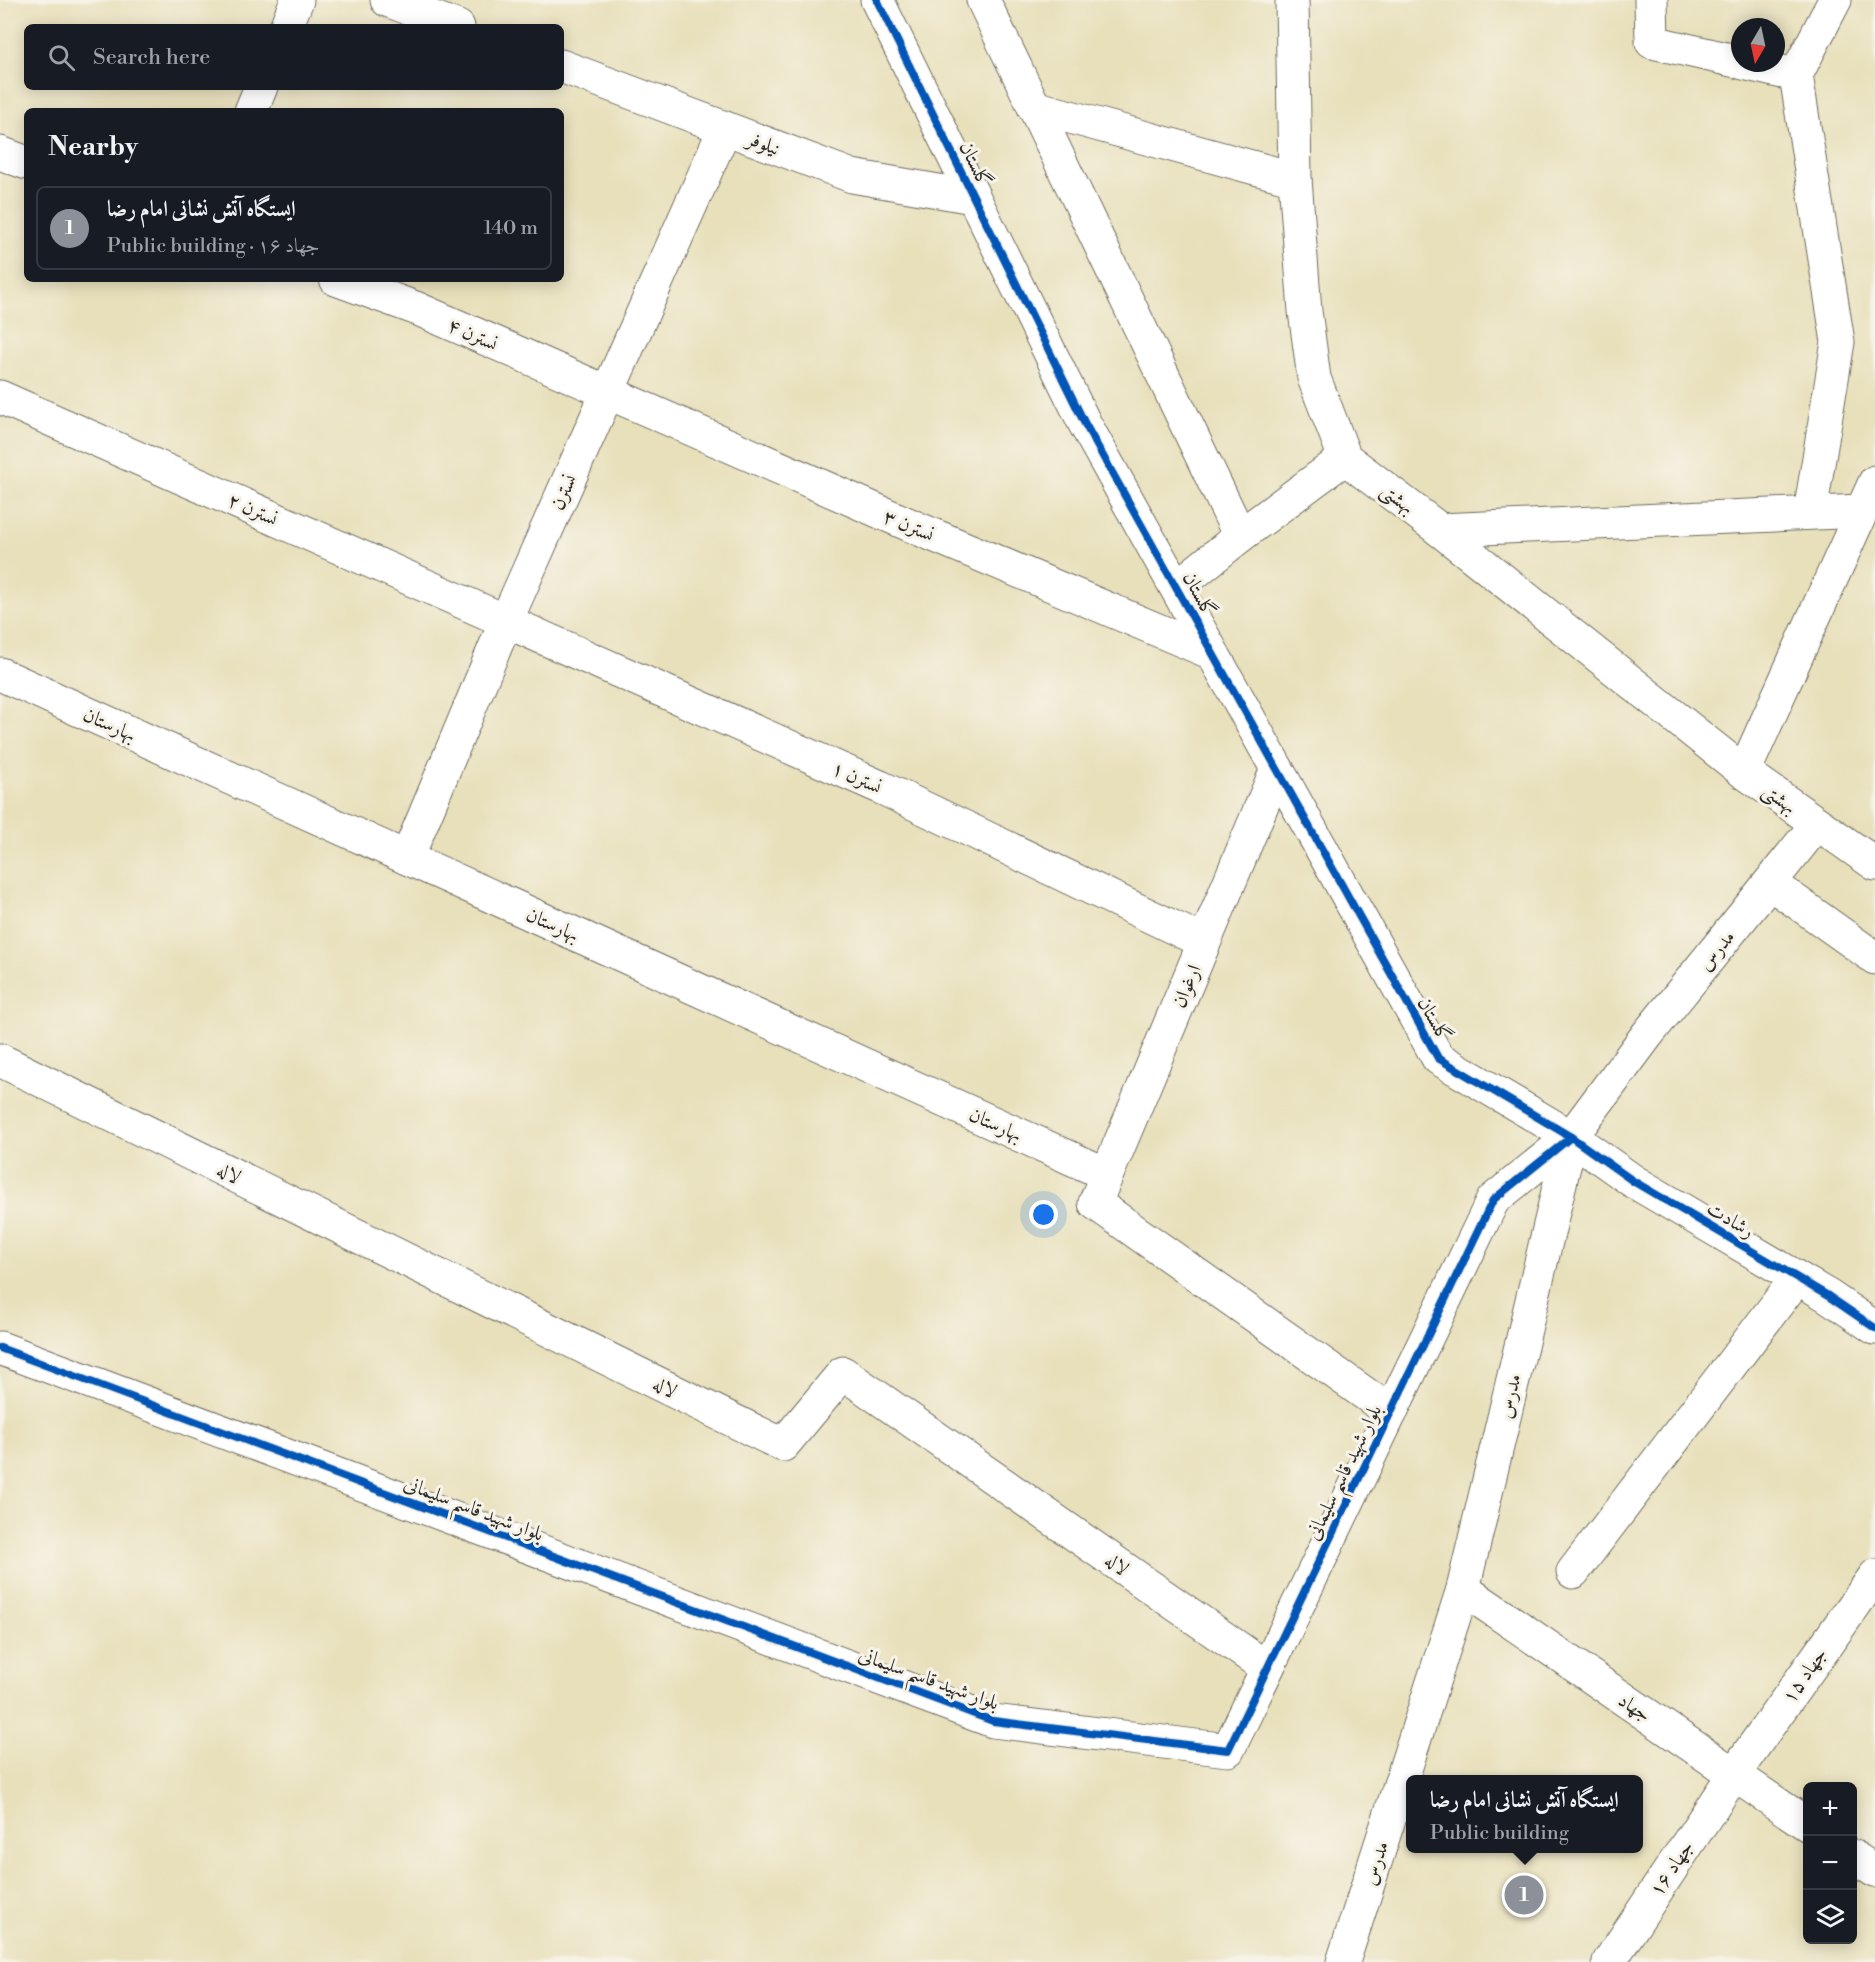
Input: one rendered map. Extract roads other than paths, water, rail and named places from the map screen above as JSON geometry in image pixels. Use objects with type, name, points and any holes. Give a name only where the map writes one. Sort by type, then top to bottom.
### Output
[{"type":"street","points":[[287,24],[297,0]]},
{"type":"street","points":[[387,0],[450,24]]},
{"type":"street","name":"گلستان","points":[[877,0],[1085,424],[1438,1058],[1571,1137]]},
{"type":"street","points":[[983,0],[1240,536]]},
{"type":"street","points":[[1177,587],[1240,536],[1345,458],[1314,378],[1305,311],[1294,179],[1292,0]]},
{"type":"street","points":[[1652,0],[1652,42],[1731,61]]},
{"type":"street","points":[[1810,513],[1838,342],[1796,75],[1835,0]]},
{"type":"street","name":"نیلوفر","points":[[564,67],[852,176],[973,197]]},
{"type":"street","points":[[1782,72],[1796,75]]},
{"type":"street","points":[[252,108],[260,90]]},
{"type":"street","points":[[1034,107],[1294,179]]},
{"type":"street","name":"نسترن","points":[[408,858],[506,621],[725,128]]},
{"type":"street","points":[[0,153],[24,163]]},
{"type":"street","name":"نسترن ۴","points":[[344,282],[418,309],[608,392]]},
{"type":"street","name":"نسترن ۳","points":[[608,392],[918,529],[1212,653]]},
{"type":"street","name":"نسترن ۲","points":[[0,397],[506,621]]},
{"type":"street","name":"بهشتی","points":[[1345,458],[1440,530],[1744,772],[1817,824],[1872,858]]},
{"type":"street","points":[[1440,530],[1810,513],[1869,496]]},
{"type":"street","points":[[1744,772],[1869,496]]},
{"type":"street","name":"نسترن ۱","points":[[506,621],[880,787],[1204,942]]},
{"type":"street","name":"بهارستان","points":[[0,674],[408,858],[1101,1189],[1390,1412]]},
{"type":"street","name":"ارغوان","points":[[1101,1189],[1277,769]]},
{"type":"street","name":"مدرس","points":[[1343,1962],[1463,1589],[1571,1137],[1647,1035],[1817,824]]},
{"type":"street","points":[[1770,883],[1875,958]]},
{"type":"street","name":"لاله","points":[[0,1060],[783,1445],[843,1373],[1267,1668]]},
{"type":"street","name":"رشادت","points":[[1571,1137],[1634,1181],[1797,1278],[1875,1328]]},
{"type":"street","name":"بلوار شهید قاسم سلیمانی","points":[[0,1348],[993,1721],[1228,1750],[1493,1200],[1571,1137]]},
{"type":"street","points":[[1573,1572],[1797,1278]]},
{"type":"street","name":"جهاد ۱۵","points":[[1734,1774],[1875,1576]]},
{"type":"street","name":"جهاد","points":[[1463,1589],[1803,1822]]},
{"type":"street","name":"جهاد ۱۶","points":[[1609,1962],[1734,1774]]},
{"type":"street","points":[[1857,1859],[1875,1871]]},
{"type":"place","name":"ایستگاه آتش نشانی امام رضا","points":[[1524,1895]]}]
